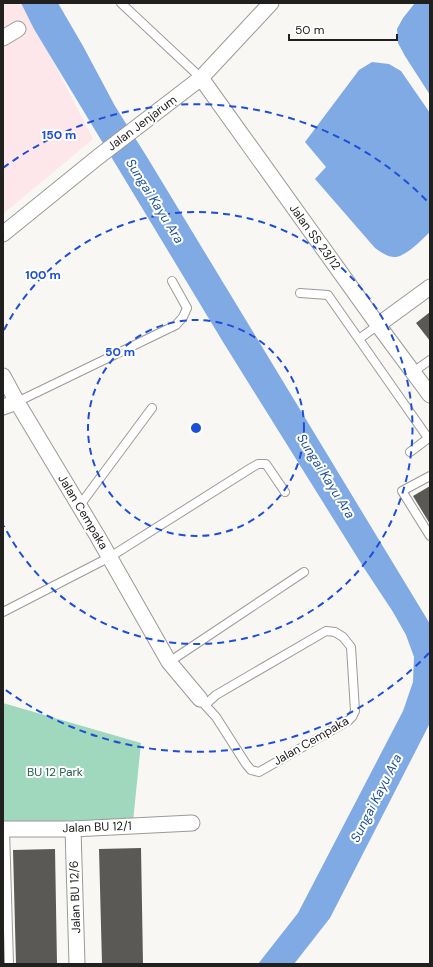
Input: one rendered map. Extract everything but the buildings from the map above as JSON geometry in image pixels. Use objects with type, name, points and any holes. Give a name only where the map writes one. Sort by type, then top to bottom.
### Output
[{"type":"street","name":"Jalan Jenjarum","points":[[3,234],[98,157],[201,78],[271,3]]},
{"type":"street","points":[[3,38],[18,29]]},
{"type":"street","name":"Jalan SS 23/12","points":[[201,78],[378,325],[430,394]]},
{"type":"street","points":[[378,325],[430,287]]},
{"type":"street","name":"Jalan Cempaka","points":[[3,376],[110,557],[169,662],[203,702]]},
{"type":"street","points":[[3,407],[17,402]]},
{"type":"street","name":"Jalan BU 12/1","points":[[4,829],[73,829],[192,823]]},
{"type":"street","name":"Jalan BU 12/6","points":[[73,829],[77,964]]},
{"type":"lane","points":[[121,3],[201,78]]},
{"type":"lane","points":[[17,402],[176,325],[183,317],[187,308],[172,282]]},
{"type":"lane","points":[[300,293],[328,296],[429,437],[410,452]]},
{"type":"lane","points":[[359,339],[378,325]]},
{"type":"lane","points":[[413,372],[430,360]]},
{"type":"lane","points":[[80,506],[152,408]]},
{"type":"lane","points":[[3,612],[110,557],[258,464],[266,464],[285,492]]},
{"type":"lane","points":[[430,476],[402,491],[430,536]]},
{"type":"lane","points":[[169,662],[304,572]]},
{"type":"lane","name":"Jalan Cempaka","points":[[326,631],[335,632],[343,637],[351,647],[355,711],[352,717],[348,721],[259,772],[251,770],[246,764],[216,717],[203,702],[326,631]]},
{"type":"lane","points":[[4,829],[9,964]]},
{"type":"shaded area","points":[[3,3],[23,3],[93,139],[3,214]]},
{"type":"green space","name":"BU 12 Park","points":[[3,703],[141,743],[133,822],[3,825]]},
{"type":"water","name":"Sungai Kayu Ara","points":[[21,3],[58,3],[115,106],[430,624],[430,723],[330,918],[294,964],[258,964],[298,913],[403,711],[413,682],[414,657],[406,635],[393,612],[223,342],[34,29]]},
{"type":"water","points":[[415,3],[430,3],[430,95],[398,43],[397,29],[403,18]]},
{"type":"water","points":[[372,62],[389,64],[401,71],[430,113],[430,232],[410,250],[401,256],[396,257],[388,256],[375,248],[315,179],[326,167],[305,142],[359,70]]}]
